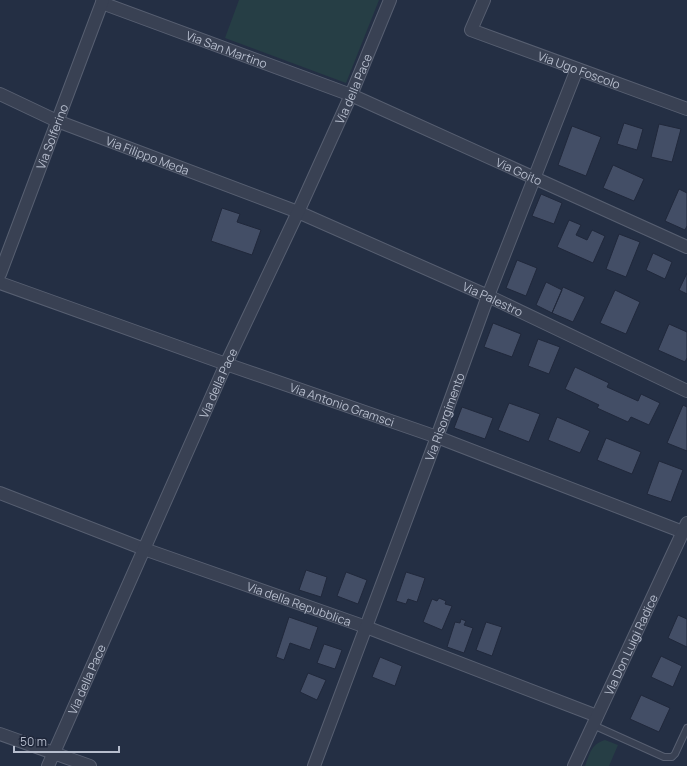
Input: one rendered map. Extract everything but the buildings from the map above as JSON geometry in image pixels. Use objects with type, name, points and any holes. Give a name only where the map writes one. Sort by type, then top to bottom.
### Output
[{"type":"street","name":"Via della Pace","points":[[48,766],[226,364],[298,212],[351,95],[390,0]]},
{"type":"street","name":"Via Ugo Foscolo","points":[[484,0],[471,30],[687,109]]},
{"type":"street","name":"Via San Martino","points":[[103,2],[351,95]]},
{"type":"street","name":"Via Solferino","points":[[0,274],[103,2]]},
{"type":"street","name":"Via Risorgimento","points":[[314,766],[488,296],[577,69]]},
{"type":"street","name":"Via Filippo Meda","points":[[0,94],[57,121],[298,212]]},
{"type":"street","name":"Via Goito","points":[[351,95],[687,247]]},
{"type":"street","name":"Via Palestro","points":[[298,212],[488,296],[687,390]]},
{"type":"street","name":"Via Antonio Gramsci","points":[[0,282],[226,364],[437,437],[685,528]]},
{"type":"street","name":"Via della Repubblica","points":[[0,494],[144,548],[366,627],[595,720]]},
{"type":"street","name":"Via Don Luigi Radice","points":[[574,766],[685,528]]},
{"type":"street","points":[[0,734],[90,766]]},
{"type":"lane","points":[[595,720],[664,757],[672,757],[675,754],[687,728]]},
{"type":"shaded area","points":[[239,0],[379,0],[346,83],[225,38]]},
{"type":"shaded area","points":[[605,740],[618,745],[609,766],[585,766],[594,747]]}]
